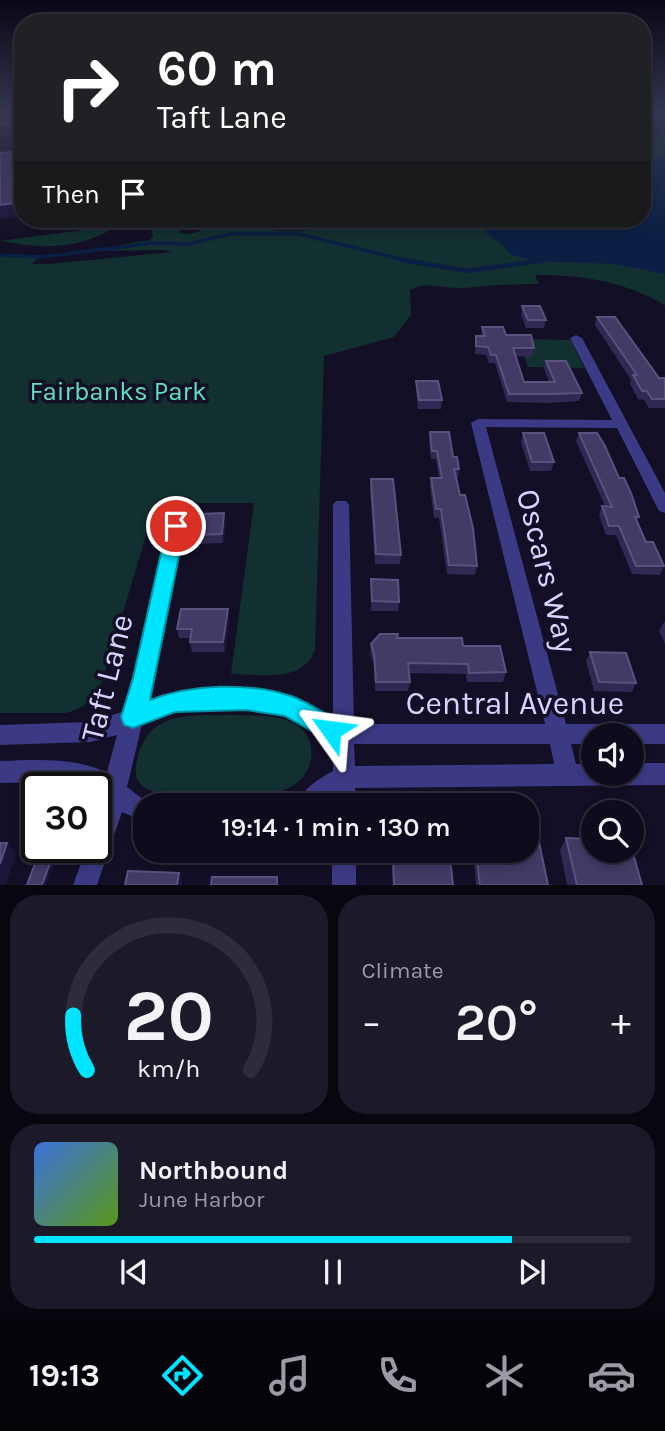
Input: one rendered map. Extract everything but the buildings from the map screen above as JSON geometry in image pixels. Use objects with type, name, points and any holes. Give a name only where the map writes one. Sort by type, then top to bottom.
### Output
[{"type":"street","points":[[576,338],[665,507]]},
{"type":"street","name":"Oscars Way","points":[[568,774],[478,423],[621,424]]},
{"type":"street","points":[[341,505],[344,793]]},
{"type":"street","name":"Taft Lane","points":[[85,885],[108,821],[123,750],[145,678],[176,526]]},
{"type":"street","name":"Central Avenue","points":[[0,735],[72,735],[103,730],[175,701],[206,698],[261,700],[289,706],[321,725],[344,734],[665,734]]},
{"type":"street","points":[[0,772],[84,774],[106,784],[133,804]]},
{"type":"street","points":[[321,793],[344,777],[665,774]]},
{"type":"street","points":[[344,863],[344,885]]},
{"type":"green space","name":"Fairbanks Park","points":[[651,155],[665,155],[665,305],[618,285],[570,276],[535,275],[539,284],[458,288],[423,286],[410,290],[411,315],[394,337],[324,356],[315,650],[309,661],[290,673],[279,675],[231,674],[254,503],[156,503],[97,693],[82,707],[66,713],[0,713],[0,254],[40,257],[32,264],[50,264],[172,252],[88,251],[149,240],[153,237],[154,228],[182,228],[180,232],[185,234],[205,228],[651,228]]},
{"type":"green space","points":[[109,228],[107,232],[94,238],[68,245],[42,246],[0,241]]},
{"type":"green space","points":[[518,339],[571,340],[584,368],[528,367]]},
{"type":"green space","points":[[201,715],[264,716],[293,723],[301,728],[310,742],[311,759],[304,775],[291,787],[272,793],[156,793],[140,784],[136,776],[136,766],[141,747],[149,734],[159,725],[171,720]]},
{"type":"water","points":[[665,155],[665,274],[614,264],[534,261],[510,254],[485,232],[487,228],[651,228],[651,161]]},
{"type":"waterway","points":[[0,255],[42,257],[152,243],[189,244],[230,234],[299,234],[408,261]]},
{"type":"waterway","points":[[402,260],[408,261]]},
{"type":"waterway","points":[[408,261],[468,271],[546,260],[534,262]]},
{"type":"waterway","points":[[408,261],[412,262]]},
{"type":"route","points":[[176,526],[145,678],[133,717],[175,701],[206,698],[246,699],[289,706],[331,730]]}]
